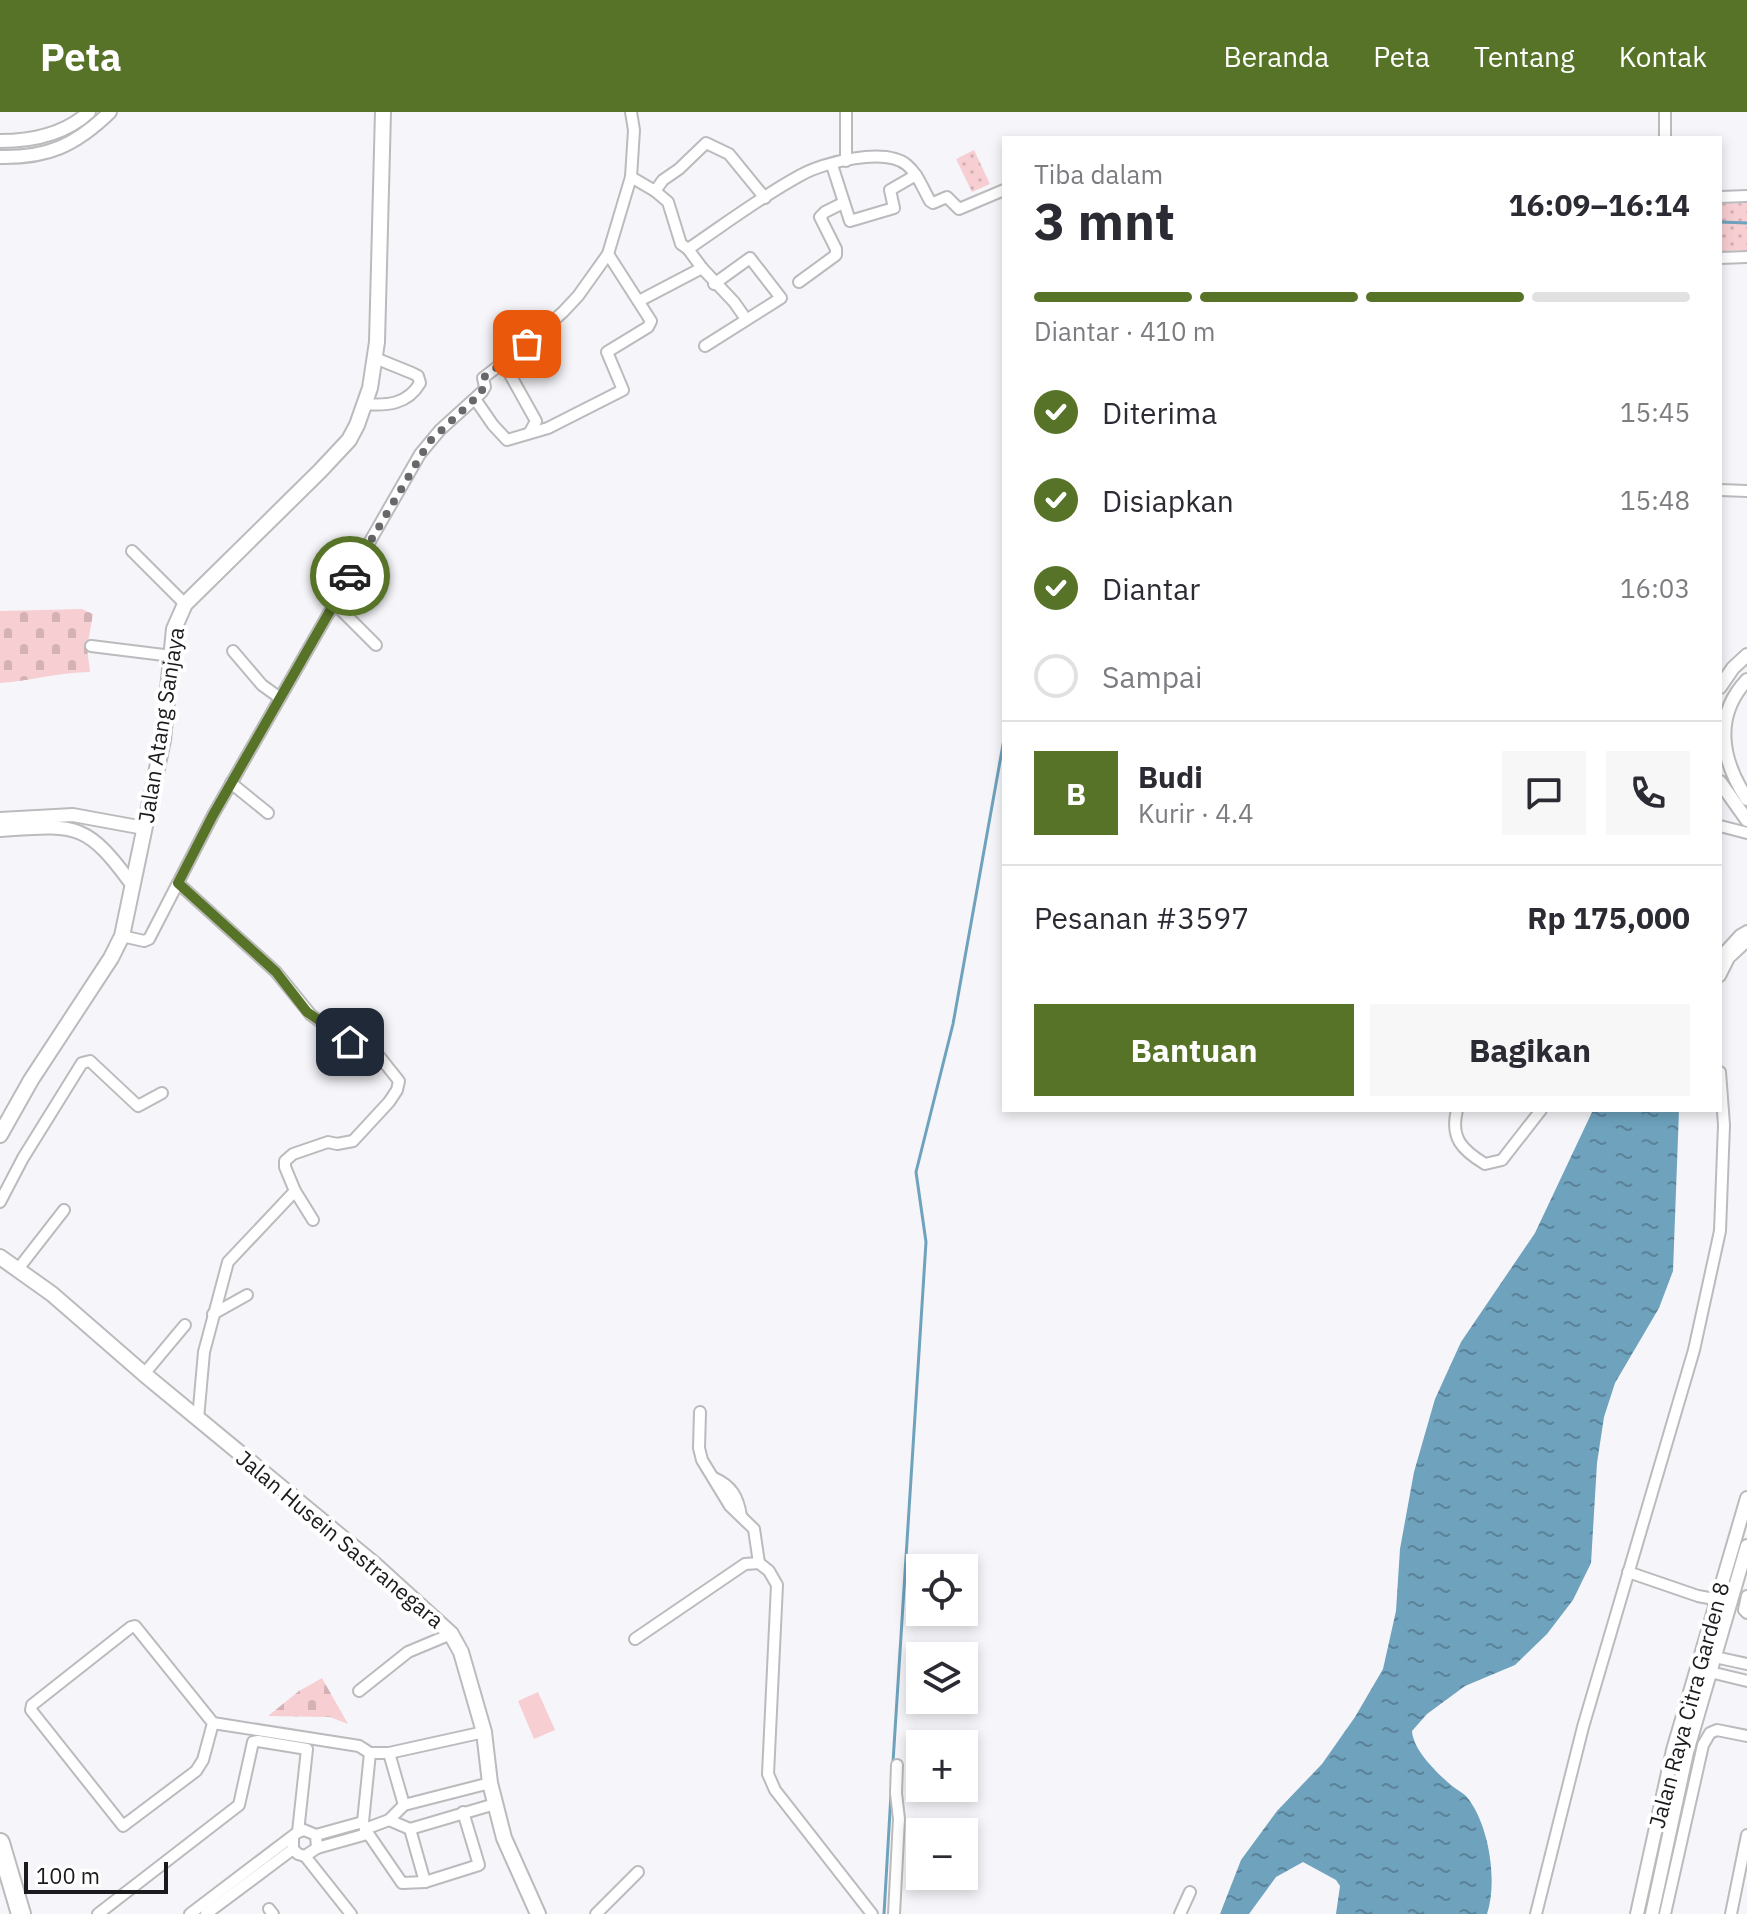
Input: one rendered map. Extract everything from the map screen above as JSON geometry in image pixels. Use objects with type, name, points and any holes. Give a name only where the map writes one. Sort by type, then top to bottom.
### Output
[{"type":"highway","points":[[0,1843],[21,1914]]},
{"type":"main road","name":"Jalan Atang Sanjaya","points":[[0,1135],[122,936],[163,740],[174,629],[185,604],[349,440],[365,404],[375,358],[383,112]]},
{"type":"main road","name":"Jalan Husein Sastranegara","points":[[0,1257],[59,1300],[374,1564],[451,1634],[461,1652],[484,1732],[495,1804],[515,1865],[538,1914]]},
{"type":"street","points":[[14,158],[7,141],[48,136],[78,122],[89,112]]},
{"type":"street","points":[[0,157],[14,158],[53,151],[87,134],[110,112]]},
{"type":"street","points":[[122,936],[149,939],[231,783],[429,442],[477,401],[483,384],[503,362],[550,324],[610,258],[635,180],[631,112]]},
{"type":"street","points":[[846,112],[846,161]]},
{"type":"street","points":[[1665,112],[1665,136]]},
{"type":"street","points":[[655,191],[663,180],[706,143],[729,154],[765,198]]},
{"type":"street","points":[[688,249],[800,175],[866,157],[890,158],[905,164],[916,175],[933,203],[947,197],[959,209],[1002,191]]},
{"type":"street","points":[[832,165],[850,221],[893,209],[890,190],[916,175]]},
{"type":"street","points":[[635,180],[668,202],[681,244],[746,319]]},
{"type":"street","points":[[1722,197],[1747,196]]},
{"type":"street","points":[[799,282],[836,255],[820,217],[843,203]]},
{"type":"street","points":[[1722,258],[1747,257]]},
{"type":"street","points":[[477,401],[504,439],[548,428],[623,390],[607,352],[651,324],[650,317],[610,258]]},
{"type":"street","points":[[705,346],[781,297],[753,260],[747,260],[714,284]]},
{"type":"street","points":[[639,301],[702,268]]},
{"type":"street","points":[[365,404],[384,406],[401,401],[413,394],[420,383],[418,376],[375,358]]},
{"type":"street","points":[[503,362],[536,421],[530,432]]},
{"type":"street","points":[[1722,490],[1747,491]]},
{"type":"street","points":[[132,551],[185,604]]},
{"type":"street","points":[[335,604],[376,645]]},
{"type":"street","points":[[91,646],[172,656]]},
{"type":"street","points":[[233,651],[276,695]]},
{"type":"street","points":[[1722,684],[1747,655]]},
{"type":"street","points":[[1747,680],[1736,692],[1722,731],[1729,766],[1747,799]]},
{"type":"street","points":[[231,783],[268,813]]},
{"type":"street","points":[[1722,785],[1747,820]]},
{"type":"street","points":[[0,819],[73,815],[144,828]]},
{"type":"street","points":[[0,830],[58,826],[78,831],[103,848],[133,886]]},
{"type":"street","points":[[1722,827],[1747,833]]},
{"type":"street","points":[[178,883],[276,972],[311,1015],[346,1040],[375,1051],[397,1077],[397,1090],[381,1113],[366,1124],[353,1141],[328,1142],[287,1158],[285,1167],[295,1191],[313,1220]]},
{"type":"street","points":[[1722,955],[1747,931]]},
{"type":"street","points":[[1722,972],[1729,958],[1747,941]]},
{"type":"street","points":[[0,1202],[23,1158],[82,1063],[90,1061],[138,1106],[162,1093]]},
{"type":"street","points":[[1536,1914],[1583,1727],[1694,1350],[1720,1231],[1722,1098]]},
{"type":"street","points":[[1457,1112],[1454,1123],[1457,1140],[1468,1153],[1485,1164],[1502,1160],[1539,1112]]},
{"type":"street","points":[[198,1419],[204,1352],[230,1258],[295,1191]]},
{"type":"street","points":[[18,1269],[64,1210]]},
{"type":"street","points":[[213,1314],[247,1295]]},
{"type":"street","points":[[144,1374],[185,1325]]},
{"type":"street","points":[[700,1412],[699,1448],[702,1460],[714,1478],[727,1483],[739,1500],[741,1517],[754,1529],[759,1563]]},
{"type":"street","name":"Jalan Raya Citra Garden 8","points":[[1637,1914],[1673,1750],[1712,1597],[1747,1498]]},
{"type":"street","name":"Jalan Raya Citra Garden 8","points":[[1652,1914],[1687,1752],[1747,1546]]},
{"type":"street","points":[[635,1639],[745,1564],[759,1563],[769,1571],[777,1585],[768,1774],[775,1790],[872,1914]]},
{"type":"street","points":[[1628,1572],[1698,1596],[1730,1602]]},
{"type":"street","points":[[1747,1596],[1744,1610],[1747,1613]]},
{"type":"street","points":[[213,1723],[203,1760],[196,1771],[123,1826],[31,1710],[32,1705],[135,1626],[213,1723],[359,1746],[370,1753],[389,1753],[484,1732]]},
{"type":"street","points":[[359,1691],[408,1652],[451,1634]]},
{"type":"street","points":[[1710,1672],[1743,1680],[1745,1664],[1715,1657]]},
{"type":"street","points":[[1665,1914],[1703,1745],[1710,1733],[1717,1730],[1747,1736]]},
{"type":"street","points":[[98,1914],[239,1805],[253,1742],[258,1741],[307,1749],[295,1839],[351,1914]]},
{"type":"street","points":[[370,1753],[365,1828],[402,1883],[425,1882],[479,1865],[463,1812]]},
{"type":"street","points":[[389,1753],[404,1805]]},
{"type":"street","points":[[894,1914],[899,1819],[897,1765]]},
{"type":"street","points":[[305,1856],[317,1848],[389,1820],[404,1805],[490,1783]]},
{"type":"street","points":[[389,1820],[410,1829],[495,1804]]},
{"type":"street","points":[[190,1914],[295,1839],[311,1831],[316,1835],[365,1828]]},
{"type":"street","points":[[410,1829],[425,1882]]},
{"type":"street","points":[[316,1835],[317,1848]]},
{"type":"street","points":[[1731,1914],[1747,1835]]},
{"type":"street","points":[[206,1914],[295,1839]]},
{"type":"street","points":[[1653,1843],[1667,1845]]},
{"type":"street","points":[[596,1914],[638,1872]]},
{"type":"street","points":[[1180,1914],[1190,1892]]},
{"type":"green space","points":[[974,150],[990,184],[972,192],[956,159]]},
{"type":"green space","points":[[1747,203],[1747,250],[1722,251],[1722,204]]},
{"type":"green space","points":[[82,609],[93,614],[87,648],[90,672],[0,683],[0,611]]},
{"type":"green space","points":[[322,1678],[348,1724],[330,1717],[268,1716],[299,1691]]},
{"type":"green space","points":[[538,1692],[555,1730],[534,1739],[518,1701]]},
{"type":"water","points":[[1592,1112],[1679,1112],[1673,1271],[1659,1308],[1615,1383],[1604,1417],[1597,1463],[1591,1563],[1573,1600],[1547,1634],[1515,1665],[1465,1686],[1427,1714],[1412,1731],[1427,1761],[1466,1796],[1481,1821],[1491,1869],[1492,1885],[1487,1914],[1336,1914],[1340,1886],[1336,1880],[1303,1862],[1276,1877],[1249,1914],[1220,1914],[1241,1860],[1277,1811],[1322,1764],[1383,1669],[1396,1611],[1400,1549],[1414,1472],[1435,1399],[1461,1342],[1535,1233]]},
{"type":"waterway","points":[[1722,222],[1747,223]]},
{"type":"waterway","points":[[893,1762],[926,1242],[916,1172],[953,1024],[1002,750]]},
{"type":"waterway","points":[[884,1914],[891,1794]]},
{"type":"way so far","points":[[350,576],[429,442],[482,392],[485,387],[483,378],[527,344]]},
{"type":"route","points":[[350,576],[213,815],[178,883],[276,972],[307,1012],[350,1042]]}]
